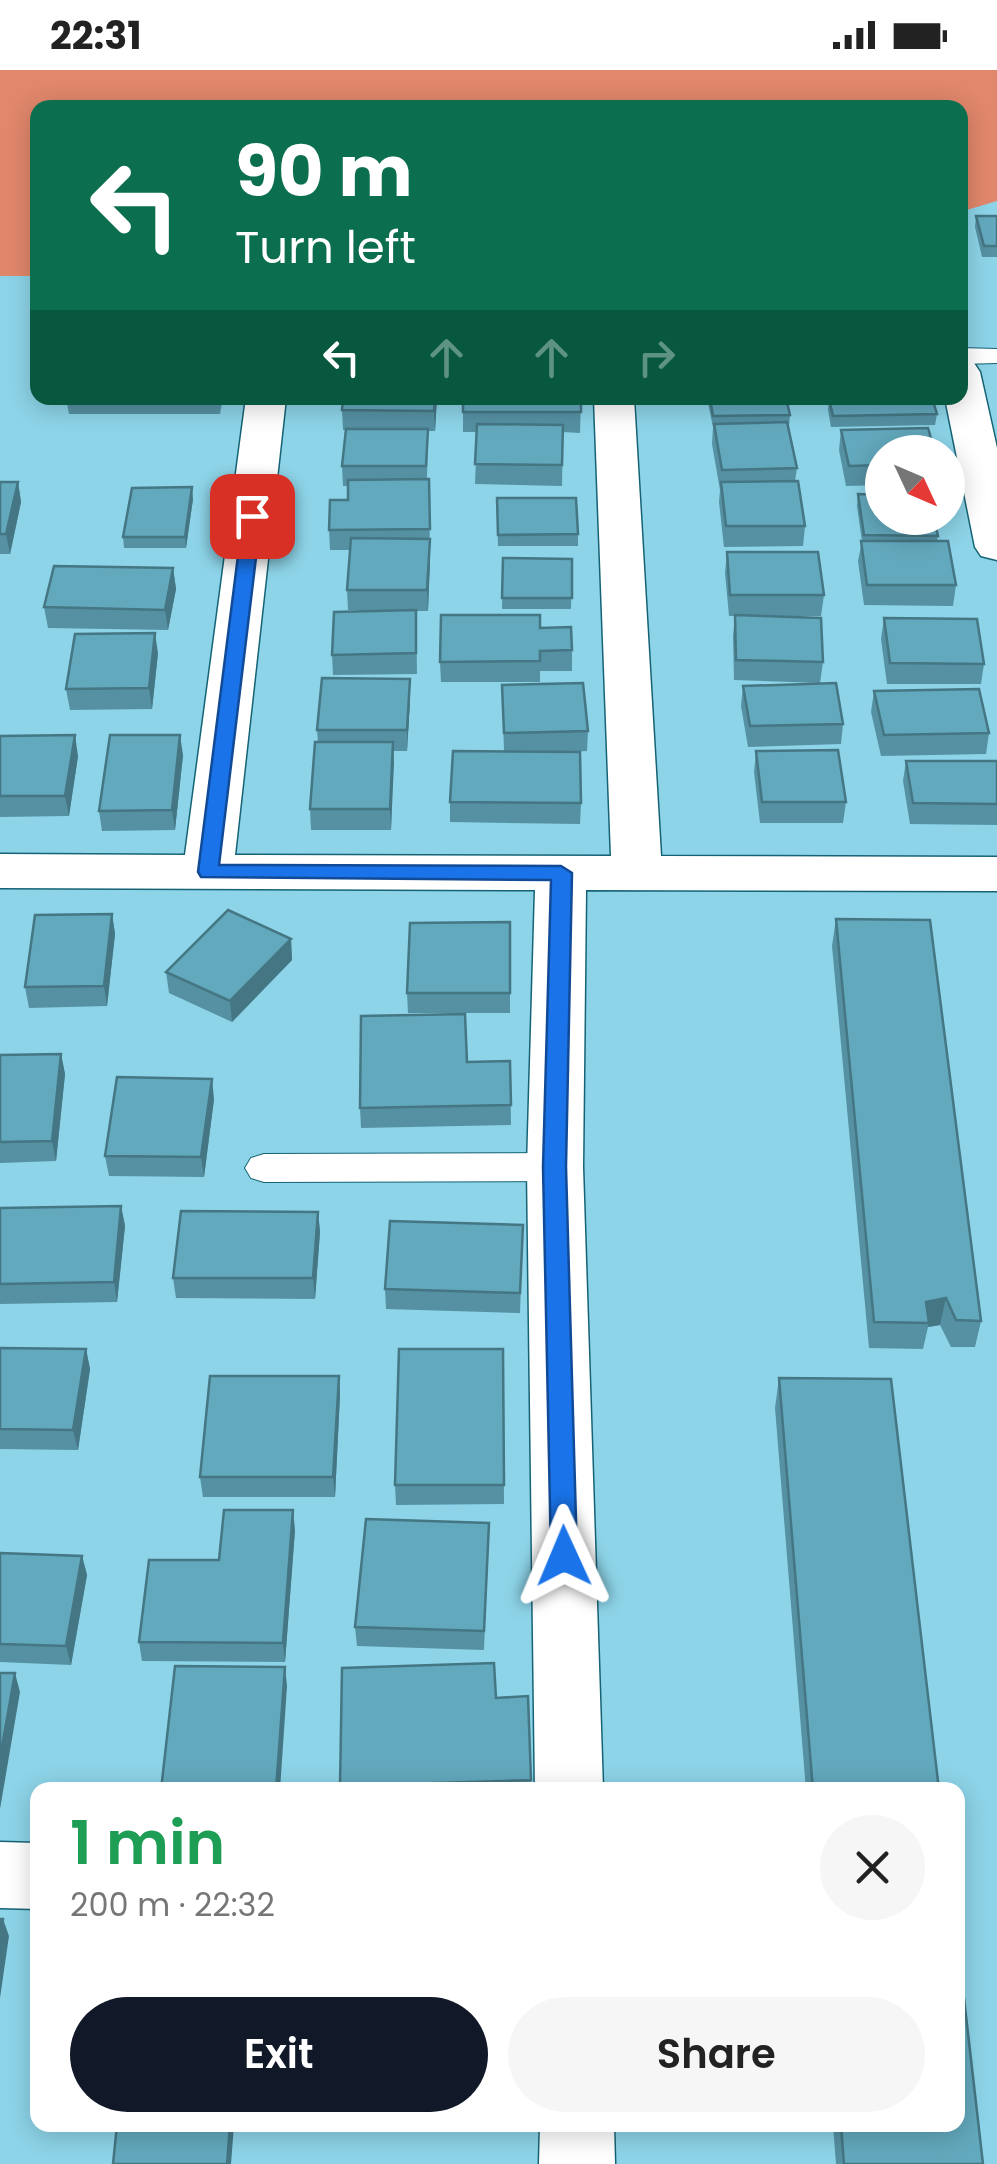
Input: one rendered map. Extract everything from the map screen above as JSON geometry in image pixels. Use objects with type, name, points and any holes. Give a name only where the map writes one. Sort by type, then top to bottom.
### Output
[{"type":"street","points":[[977,364],[997,547]]},
{"type":"street","points":[[208,872],[265,405]]},
{"type":"street","points":[[614,405],[638,873]]},
{"type":"street","points":[[0,872],[997,874]]},
{"type":"street","points":[[561,873],[555,1167],[570,1782]]},
{"type":"street","points":[[0,1875],[30,1876]]},
{"type":"street","points":[[577,2132],[578,2164]]},
{"type":"lane","points":[[264,1168],[555,1167]]},
{"type":"shaded area","points":[[0,70],[997,70],[997,201],[968,210],[968,100],[30,100],[30,276],[0,276]]},
{"type":"building","points":[[976,216],[997,216],[997,246],[984,246]]},
{"type":"building","points":[[342,405],[434,405],[434,411],[342,410]]},
{"type":"building","points":[[463,405],[581,405],[581,412],[463,412]]},
{"type":"building","points":[[711,405],[788,405],[790,415],[713,416]]},
{"type":"building","points":[[830,405],[934,405],[937,414],[833,416]]},
{"type":"building","points":[[787,422],[797,468],[722,470],[714,424]]},
{"type":"building","points":[[477,424],[563,425],[562,465],[475,464]]},
{"type":"building","points":[[928,428],[930,435],[865,435],[865,466],[849,466],[841,430]]},
{"type":"building","points":[[346,429],[428,429],[426,466],[342,466]]},
{"type":"building","points":[[429,479],[430,529],[329,530],[330,500],[348,500],[348,480]]},
{"type":"building","points":[[798,481],[805,526],[726,526],[721,482]]},
{"type":"building","points":[[0,482],[18,482],[6,534],[0,534]]},
{"type":"building","points":[[192,487],[185,537],[123,537],[132,488]]},
{"type":"building","points":[[858,494],[865,494],[865,535],[938,536],[864,535]]},
{"type":"building","points":[[497,498],[576,498],[578,534],[498,535]]},
{"type":"building","points":[[351,538],[430,539],[427,590],[347,590]]},
{"type":"building","points":[[861,541],[948,541],[956,585],[867,585]]},
{"type":"building","points":[[727,552],[818,552],[824,595],[730,595]]},
{"type":"building","points":[[503,558],[572,559],[572,598],[502,598]]},
{"type":"building","points":[[54,566],[173,568],[165,610],[44,607]]},
{"type":"building","points":[[416,610],[416,653],[332,655],[334,612]]},
{"type":"building","points":[[441,615],[540,615],[540,628],[571,627],[572,650],[540,651],[540,661],[440,662]]},
{"type":"building","points":[[735,615],[821,618],[823,662],[736,660]]},
{"type":"building","points":[[884,618],[977,619],[984,664],[890,663]]},
{"type":"building","points":[[155,633],[149,688],[66,689],[75,634]]},
{"type":"building","points":[[322,678],[410,679],[407,730],[317,730]]},
{"type":"building","points":[[583,683],[588,731],[504,733],[502,685]]},
{"type":"building","points":[[836,683],[843,724],[750,726],[743,686]]},
{"type":"building","points":[[979,689],[989,733],[884,735],[874,691]]},
{"type":"building","points":[[75,735],[65,796],[0,796],[0,736]]},
{"type":"building","points":[[110,735],[180,735],[172,810],[99,811]]},
{"type":"building","points":[[315,742],[393,742],[390,809],[310,809]]},
{"type":"building","points":[[838,750],[846,802],[762,802],[756,751]]},
{"type":"building","points":[[453,751],[580,752],[581,803],[450,802]]},
{"type":"building","points":[[906,761],[997,761],[997,804],[913,803]]},
{"type":"building","points":[[228,910],[291,939],[230,1001],[166,972]]},
{"type":"building","points":[[112,914],[104,986],[25,987],[35,915]]},
{"type":"building","points":[[836,919],[930,920],[981,1321],[956,1320],[946,1298],[926,1302],[929,1323],[874,1322]]},
{"type":"building","points":[[510,922],[510,993],[407,993],[410,923]]},
{"type":"building","points":[[465,1014],[467,1062],[510,1061],[511,1105],[360,1108],[361,1016]]},
{"type":"building","points":[[61,1054],[52,1141],[0,1142],[0,1055]]},
{"type":"building","points":[[117,1077],[212,1079],[201,1157],[105,1156]]},
{"type":"building","points":[[121,1206],[114,1282],[0,1284],[0,1208]]},
{"type":"building","points":[[181,1211],[318,1212],[313,1278],[173,1278]]},
{"type":"building","points":[[390,1221],[523,1225],[520,1293],[385,1289]]},
{"type":"building","points":[[0,1348],[86,1349],[73,1430],[0,1429]]},
{"type":"building","points":[[399,1349],[503,1349],[504,1485],[395,1485]]},
{"type":"building","points":[[210,1376],[339,1376],[333,1477],[200,1477]]},
{"type":"building","points":[[779,1378],[891,1379],[938,1782],[812,1782]]},
{"type":"building","points":[[224,1510],[293,1510],[283,1643],[139,1642],[149,1560],[219,1560]]},
{"type":"building","points":[[366,1519],[489,1523],[484,1631],[355,1627]]},
{"type":"building","points":[[0,1553],[82,1556],[66,1646],[0,1644]]},
{"type":"building","points":[[494,1663],[496,1698],[528,1696],[531,1780],[340,1782],[342,1668]]},
{"type":"building","points":[[175,1666],[285,1667],[277,1782],[162,1782]]},
{"type":"building","points":[[0,1673],[15,1673],[0,1758]]},
{"type":"building","points":[[965,2007],[983,2164],[844,2164],[842,2132],[965,2132]]},
{"type":"building","points":[[116,2132],[229,2132],[227,2164],[113,2164]]},
{"type":"route","points":[[252,516],[208,872],[561,873],[555,1167],[564,1556]]}]
